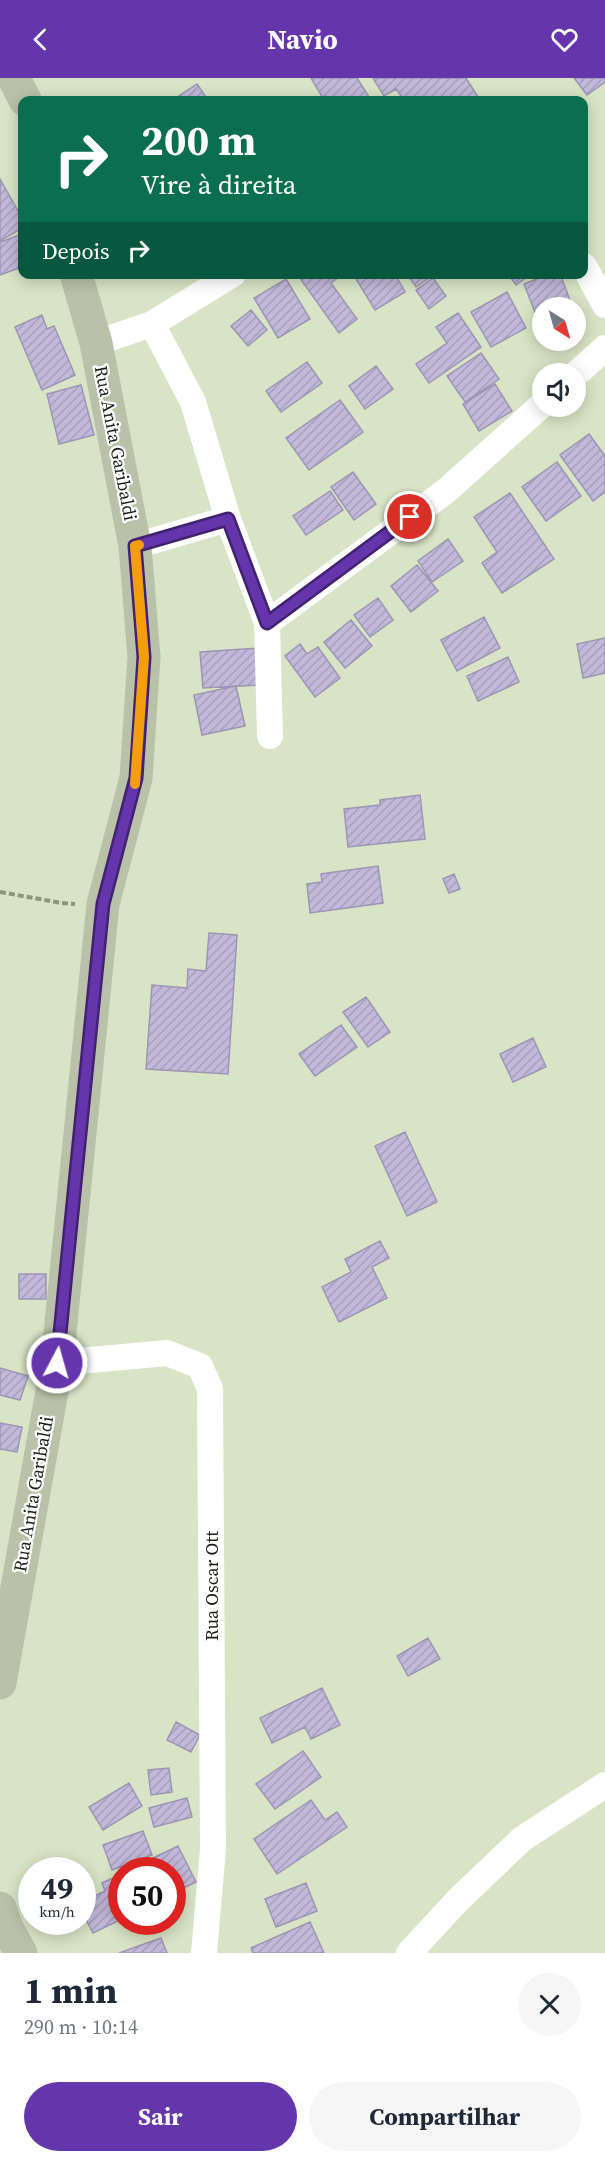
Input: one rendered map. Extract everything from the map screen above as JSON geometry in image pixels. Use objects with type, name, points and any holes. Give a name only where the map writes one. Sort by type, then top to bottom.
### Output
[{"type":"main road","points":[[14,78],[23,96]]},
{"type":"main road","name":"Rua Anita Garibaldi","points":[[0,1683],[57,1363],[103,904],[136,778],[144,657],[135,546],[96,343],[77,279]]},
{"type":"main road","points":[[0,1908],[6,1926],[21,1953]]},
{"type":"street","points":[[588,273],[605,305]]},
{"type":"street","points":[[96,343],[153,324],[225,279]]},
{"type":"street","points":[[153,324],[193,402],[228,519],[267,623],[270,736]]},
{"type":"street","points":[[586,365],[605,348]]},
{"type":"street","points":[[267,623],[446,491],[532,414]]},
{"type":"street","points":[[135,546],[228,519]]},
{"type":"street","name":"Rua Oscar Ott","points":[[57,1363],[167,1353],[200,1366],[210,1389],[213,1849],[204,1953]]},
{"type":"street","points":[[409,1953],[458,1900],[522,1839],[605,1785]]},
{"type":"path","points":[[0,892],[62,903]]},
{"type":"building","points":[[311,78],[357,78],[368,96],[322,96]]},
{"type":"building","points":[[373,78],[466,78],[477,96],[401,96],[396,89],[384,96]]},
{"type":"building","points":[[574,78],[605,78],[605,82],[587,95]]},
{"type":"building","points":[[197,84],[205,96],[179,96]]},
{"type":"building","points":[[0,179],[18,211],[18,230],[0,241]]},
{"type":"building","points":[[18,235],[18,268],[0,275],[0,242]]},
{"type":"building","points":[[286,279],[310,319],[278,338],[254,298]]},
{"type":"building","points":[[301,279],[336,279],[331,283],[357,319],[339,333]]},
{"type":"building","points":[[356,279],[398,279],[405,292],[375,310]]},
{"type":"building","points":[[410,279],[427,279],[416,287]]},
{"type":"building","points":[[434,279],[446,296],[429,309],[416,290]]},
{"type":"building","points":[[512,279],[524,279],[516,285]]},
{"type":"building","points":[[536,279],[562,279],[569,297],[532,297],[532,305],[524,284]]},
{"type":"building","points":[[507,292],[526,328],[491,347],[471,312]]},
{"type":"building","points":[[251,310],[267,330],[248,346],[231,326]]},
{"type":"building","points":[[458,313],[481,347],[429,383],[416,364],[447,343],[436,327]]},
{"type":"building","points":[[42,315],[47,329],[54,326],[75,375],[42,390],[15,327]]},
{"type":"building","points":[[481,353],[499,379],[465,402],[447,376]]},
{"type":"building","points":[[307,362],[322,383],[281,412],[266,391]]},
{"type":"building","points":[[376,366],[393,389],[365,409],[349,386]]},
{"type":"building","points":[[495,384],[512,411],[479,431],[463,404]]},
{"type":"building","points":[[81,385],[94,435],[59,444],[47,394]]},
{"type":"building","points":[[340,400],[363,432],[309,470],[286,438]]},
{"type":"building","points":[[589,434],[605,456],[605,492],[593,501],[560,455]]},
{"type":"building","points":[[557,462],[581,496],[546,521],[522,487]]},
{"type":"building","points":[[353,472],[376,504],[354,520],[331,487]]},
{"type":"building","points":[[330,491],[343,510],[306,535],[293,516]]},
{"type":"building","points":[[510,493],[554,559],[502,593],[482,563],[497,552],[474,517]]},
{"type":"building","points":[[448,539],[463,561],[432,582],[418,561]]},
{"type":"building","points":[[417,565],[438,591],[411,612],[391,586]]},
{"type":"building","points":[[378,598],[393,620],[370,637],[354,615]]},
{"type":"building","points":[[484,617],[500,648],[457,671],[441,640]]},
{"type":"building","points":[[351,620],[372,646],[345,668],[324,642]]},
{"type":"building","points":[[605,638],[605,673],[583,678],[577,644]]},
{"type":"building","points":[[300,644],[307,654],[318,647],[340,678],[315,697],[285,656]]},
{"type":"building","points":[[258,648],[260,685],[203,688],[200,652]]},
{"type":"building","points":[[508,657],[519,682],[478,701],[467,676]]},
{"type":"building","points":[[236,686],[245,726],[202,735],[194,695]]},
{"type":"building","points":[[420,795],[425,839],[348,847],[344,809],[380,805],[380,800]]},
{"type":"building","points":[[378,866],[383,903],[310,913],[307,884],[322,882],[321,874]]},
{"type":"building","points":[[454,874],[460,889],[449,893],[443,879]]},
{"type":"building","points":[[209,933],[237,935],[228,1074],[146,1069],[152,985],[187,988],[188,969],[206,971]]},
{"type":"building","points":[[366,997],[390,1032],[368,1047],[343,1012]]},
{"type":"building","points":[[341,1025],[357,1047],[315,1076],[299,1054]]},
{"type":"building","points":[[533,1038],[546,1067],[513,1082],[500,1054]]},
{"type":"building","points":[[405,1132],[437,1202],[407,1216],[375,1146]]},
{"type":"building","points":[[380,1241],[389,1258],[372,1267],[387,1298],[339,1322],[322,1287],[351,1272],[345,1259]]},
{"type":"building","points":[[19,1274],[46,1274],[46,1299],[19,1299]]},
{"type":"building","points":[[0,1368],[28,1376],[20,1400],[0,1395]]},
{"type":"building","points":[[0,1423],[22,1427],[17,1452],[0,1449]]},
{"type":"building","points":[[428,1638],[440,1659],[408,1676],[397,1656]]},
{"type":"building","points":[[322,1688],[340,1725],[311,1739],[305,1727],[272,1743],[260,1718]]},
{"type":"building","points":[[176,1722],[200,1735],[191,1752],[167,1740]]},
{"type":"building","points":[[303,1751],[321,1777],[275,1809],[256,1784]]},
{"type":"building","points":[[169,1768],[172,1792],[151,1795],[148,1770]]},
{"type":"building","points":[[129,1783],[142,1806],[103,1830],[89,1807]]},
{"type":"building","points":[[187,1798],[192,1817],[154,1827],[149,1808]]},
{"type":"building","points":[[311,1800],[325,1820],[337,1812],[347,1827],[277,1874],[254,1839]]},
{"type":"building","points":[[143,1831],[152,1855],[108,1857],[108,1859],[103,1845]]},
{"type":"building","points":[[178,1846],[184,1857],[155,1857]]},
{"type":"building","points":[[186,1862],[196,1882],[186,1887]]},
{"type":"building","points":[[108,1880],[108,1926],[96,1932],[96,1895],[105,1891],[102,1883]]},
{"type":"building","points":[[306,1883],[317,1911],[276,1927],[265,1899]]},
{"type":"building","points":[[310,1922],[324,1953],[253,1953],[251,1948]]},
{"type":"building","points":[[161,1938],[167,1953],[119,1953]]},
{"type":"slow traffic","points":[[135,784],[144,657],[135,546],[139,545]]},
{"type":"route","points":[[57,1363],[103,904],[136,778],[144,657],[135,546],[228,519],[267,623],[410,517]]}]
